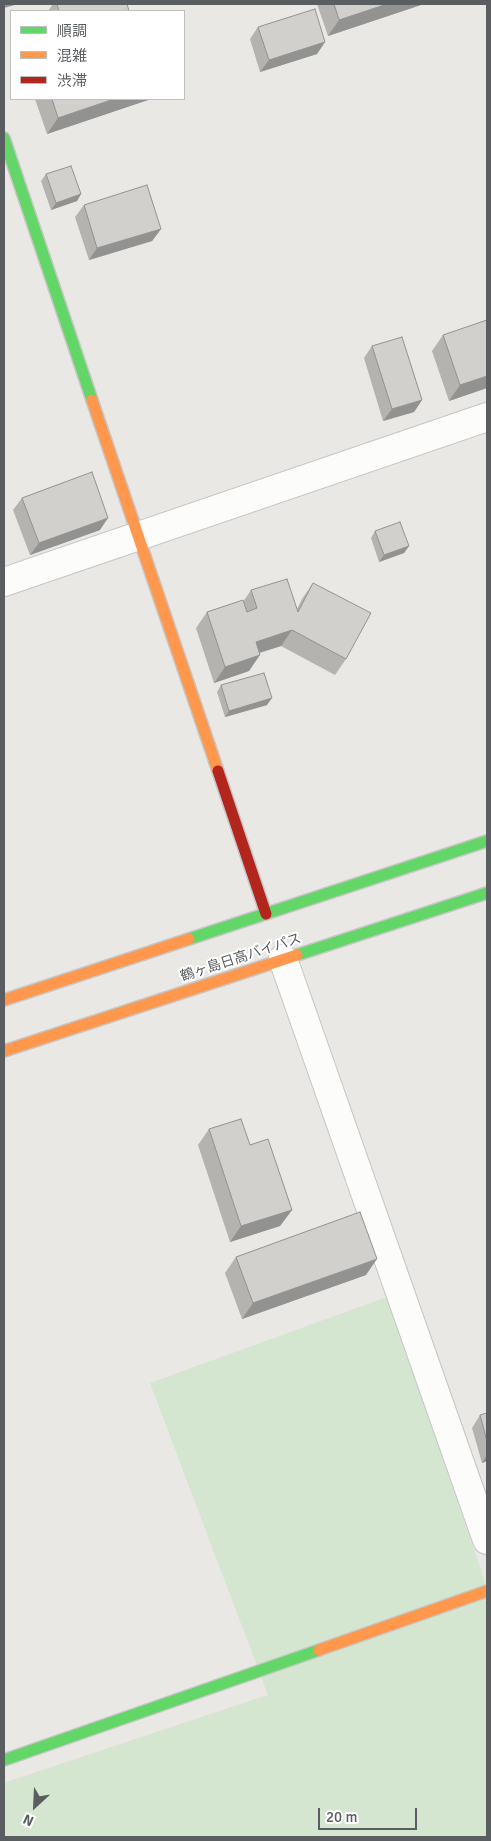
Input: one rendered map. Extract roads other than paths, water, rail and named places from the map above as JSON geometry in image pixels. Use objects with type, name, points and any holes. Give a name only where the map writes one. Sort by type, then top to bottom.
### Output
[{"type":"main road","points":[[4,138],[266,914]]},
{"type":"main road","points":[[4,1000],[487,842]]},
{"type":"main road","name":"鶴ヶ島日高バイパス","points":[[4,1051],[487,892]]},
{"type":"main road","points":[[4,1760],[487,1591]]},
{"type":"street","points":[[4,582],[487,417]]},
{"type":"street","points":[[283,959],[487,1540]]}]
